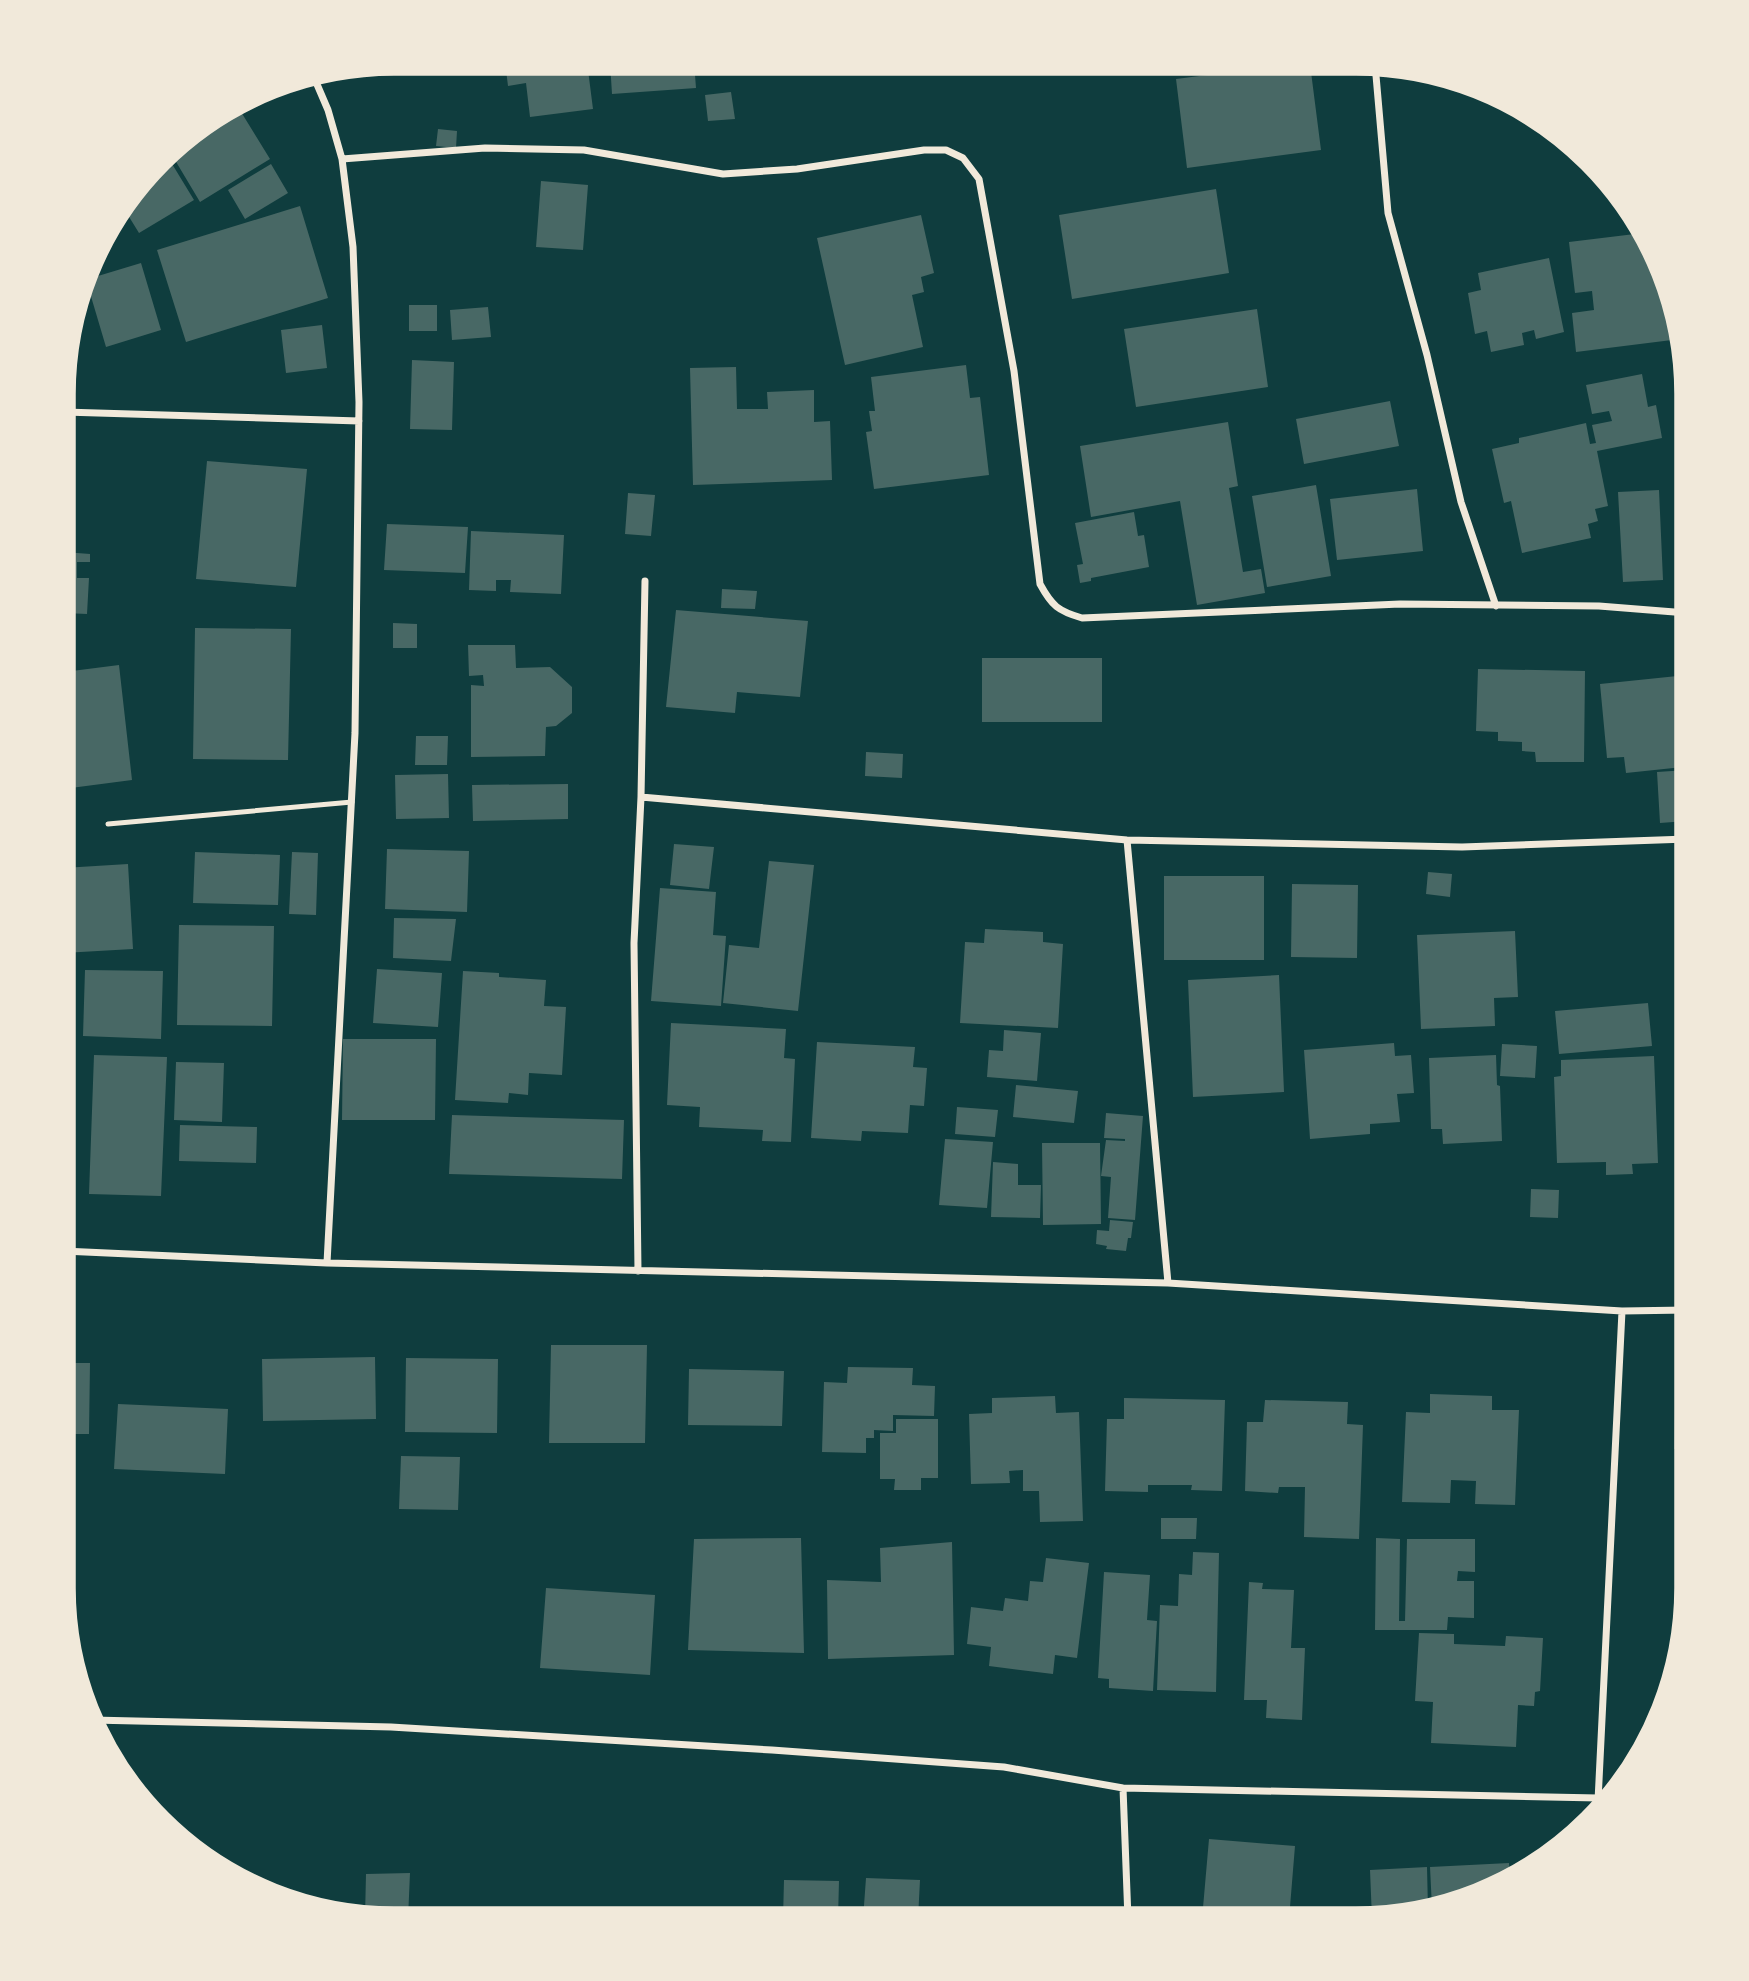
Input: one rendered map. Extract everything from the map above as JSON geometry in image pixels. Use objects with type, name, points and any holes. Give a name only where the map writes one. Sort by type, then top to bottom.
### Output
[{"type":"street","points":[[1376,74],[1388,213],[1427,355],[1461,502],[1496,606]]},
{"type":"street","points":[[316,83],[328,110],[342,159],[353,247],[359,421],[355,733],[327,1263]]},
{"type":"street","points":[[342,159],[485,148],[584,150],[723,174],[797,169],[924,150],[946,150],[963,158],[979,179],[1014,371],[1040,584],[1049,601],[1062,612],[1082,618],[1400,604],[1599,606],[1676,612]]},
{"type":"street","points":[[74,412],[359,421]]},
{"type":"street","points":[[638,1271],[634,943],[641,797],[645,581]]},
{"type":"street","points":[[641,797],[1127,840],[1462,847],[1676,839]]},
{"type":"street","points":[[1127,840],[1168,1283]]},
{"type":"street","points":[[74,1252],[327,1263],[1168,1283],[1622,1311],[1676,1310]]},
{"type":"street","points":[[1598,1795],[1622,1311]]},
{"type":"street","points":[[103,1720],[391,1727],[772,1750],[1004,1768],[1123,1787],[1594,1800]]},
{"type":"street","points":[[1123,1787],[1128,1908]]},
{"type":"lane","points":[[108,824],[352,802]]},
{"type":"building","points":[[506,74],[589,74],[593,109],[530,117],[526,83],[508,86]]},
{"type":"building","points":[[611,74],[695,74],[696,88],[612,94]]},
{"type":"building","points":[[1215,74],[1311,74],[1321,150],[1187,168],[1176,79]]},
{"type":"building","points":[[731,92],[735,119],[708,121],[705,95]]},
{"type":"building","points":[[241,112],[270,159],[200,202],[175,160],[216,127]]},
{"type":"building","points":[[438,129],[457,131],[456,148],[436,146]]},
{"type":"building","points":[[172,163],[194,200],[139,233],[128,215]]},
{"type":"building","points":[[271,164],[288,193],[245,219],[228,190]]},
{"type":"building","points":[[541,181],[588,185],[583,250],[536,247]]},
{"type":"building","points":[[1216,189],[1229,273],[1072,299],[1059,215]]},
{"type":"building","points":[[300,206],[328,298],[186,342],[157,250]]},
{"type":"building","points":[[921,215],[934,273],[921,277],[924,292],[912,295],[923,347],[845,365],[817,238]]},
{"type":"building","points":[[1633,234],[1651,271],[1665,311],[1671,340],[1576,352],[1572,313],[1594,310],[1592,291],[1575,293],[1569,242]]},
{"type":"building","points":[[1549,258],[1564,332],[1536,339],[1534,330],[1522,333],[1524,345],[1491,352],[1487,331],[1475,334],[1468,293],[1481,290],[1478,273]]},
{"type":"building","points":[[141,263],[161,330],[106,347],[90,294],[96,277]]},
{"type":"building","points":[[409,305],[437,305],[437,331],[409,331]]},
{"type":"building","points":[[488,307],[491,337],[452,340],[450,310]]},
{"type":"building","points":[[1257,309],[1268,387],[1136,407],[1124,329]]},
{"type":"building","points":[[322,325],[327,368],[286,373],[281,330]]},
{"type":"building","points":[[412,360],[454,362],[452,430],[410,429]]},
{"type":"building","points":[[966,365],[970,398],[980,397],[989,475],[874,489],[866,432],[872,431],[869,411],[875,411],[871,377]]},
{"type":"building","points":[[736,367],[737,409],[768,409],[767,392],[814,390],[814,422],[830,421],[832,480],[693,485],[690,368]]},
{"type":"building","points":[[1642,374],[1648,407],[1656,405],[1662,438],[1597,451],[1608,506],[1595,509],[1598,521],[1588,524],[1591,538],[1522,553],[1511,501],[1504,503],[1492,449],[1519,443],[1519,438],[1586,423],[1590,444],[1596,443],[1592,425],[1612,421],[1609,411],[1592,414],[1586,385]]},
{"type":"building","points":[[1390,401],[1399,446],[1304,464],[1296,419]]},
{"type":"building","points":[[1228,422],[1238,486],[1229,488],[1243,572],[1261,569],[1265,593],[1197,605],[1180,501],[1091,517],[1080,446]]},
{"type":"building","points":[[207,461],[307,469],[296,587],[196,579]]},
{"type":"building","points":[[1316,485],[1331,576],[1267,587],[1252,496]]},
{"type":"building","points":[[1417,489],[1423,551],[1337,560],[1330,499]]},
{"type":"building","points":[[1659,490],[1663,580],[1623,582],[1618,492]]},
{"type":"building","points":[[628,493],[655,495],[651,536],[625,534]]},
{"type":"building","points":[[1134,512],[1138,536],[1144,535],[1149,567],[1091,578],[1091,581],[1080,583],[1077,565],[1083,564],[1075,523]]},
{"type":"building","points":[[387,524],[468,527],[465,573],[384,570]]},
{"type":"building","points":[[471,531],[564,535],[561,594],[510,592],[511,580],[496,580],[496,591],[469,590]]},
{"type":"building","points":[[74,553],[90,554],[90,562],[77,562],[77,578],[89,578],[87,614],[74,613]]},
{"type":"building","points":[[722,589],[757,591],[755,609],[721,608]]},
{"type":"building","points":[[676,610],[808,621],[800,697],[737,692],[735,713],[666,707]]},
{"type":"building","points":[[393,623],[417,624],[417,648],[393,648]]},
{"type":"building","points":[[195,628],[291,629],[288,760],[193,759]]},
{"type":"building","points":[[468,645],[515,645],[516,668],[550,667],[572,687],[572,713],[556,726],[546,727],[545,756],[471,757],[471,685],[484,686],[483,675],[469,676]]},
{"type":"building","points":[[982,658],[1102,658],[1102,722],[982,722]]},
{"type":"building","points":[[119,665],[132,780],[74,788],[74,671]]},
{"type":"building","points":[[1478,669],[1585,671],[1584,762],[1536,762],[1535,752],[1522,751],[1522,742],[1498,741],[1498,732],[1476,731]]},
{"type":"building","points":[[1676,676],[1676,768],[1626,773],[1624,757],[1607,758],[1600,684]]},
{"type":"building","points":[[416,736],[448,736],[447,765],[415,765]]},
{"type":"building","points":[[866,752],[903,754],[902,778],[865,776]]},
{"type":"building","points":[[1676,771],[1676,822],[1660,823],[1657,772]]},
{"type":"building","points":[[448,774],[449,818],[396,819],[395,775]]},
{"type":"building","points":[[568,784],[568,819],[473,821],[472,785]]},
{"type":"building","points":[[674,844],[714,847],[709,889],[670,885]]},
{"type":"building","points":[[387,849],[469,851],[467,912],[385,909]]},
{"type":"building","points":[[195,852],[280,855],[278,905],[193,903]]},
{"type":"building","points":[[292,852],[318,853],[316,915],[289,914]]},
{"type":"building","points":[[769,861],[814,865],[798,1011],[723,1003],[729,945],[759,948]]},
{"type":"building","points":[[128,864],[133,949],[74,952],[74,867]]},
{"type":"building","points":[[1428,872],[1452,874],[1450,897],[1426,894]]},
{"type":"building","points":[[1164,876],[1264,876],[1264,960],[1164,960]]},
{"type":"building","points":[[1292,884],[1358,885],[1357,958],[1291,957]]},
{"type":"building","points":[[660,888],[716,892],[713,935],[726,936],[721,1006],[651,1001]]},
{"type":"building","points":[[394,918],[456,919],[451,961],[393,958]]},
{"type":"building","points":[[179,925],[274,926],[272,1026],[177,1025]]},
{"type":"building","points":[[985,929],[1043,932],[1043,942],[1063,944],[1058,1028],[960,1023],[965,942],[984,943]]},
{"type":"building","points":[[1515,931],[1518,997],[1494,998],[1495,1026],[1421,1029],[1417,935]]},
{"type":"building","points":[[377,969],[442,973],[438,1027],[373,1023]]},
{"type":"building","points":[[85,970],[163,971],[161,1039],[83,1036]]},
{"type":"building","points":[[463,971],[546,980],[544,1006],[566,1007],[562,1075],[529,1073],[528,1095],[509,1093],[508,1103],[455,1100]]},
{"type":"building","points":[[1279,975],[1284,1092],[1193,1097],[1188,980]]},
{"type":"building","points":[[1648,1003],[1652,1046],[1559,1054],[1555,1011]]},
{"type":"building","points":[[671,1023],[786,1029],[784,1058],[795,1059],[791,1142],[762,1141],[763,1130],[699,1127],[700,1107],[667,1105]]},
{"type":"building","points":[[1004,1030],[1041,1033],[1037,1081],[987,1077],[989,1050],[1003,1051]]},
{"type":"building","points":[[343,1039],[436,1039],[435,1120],[342,1120]]},
{"type":"building","points":[[817,1042],[915,1047],[913,1067],[927,1068],[924,1106],[910,1105],[908,1133],[862,1131],[861,1141],[811,1138]]},
{"type":"building","points":[[1394,1043],[1395,1056],[1411,1055],[1414,1093],[1397,1094],[1400,1122],[1370,1124],[1370,1134],[1310,1139],[1304,1050]]},
{"type":"building","points":[[1502,1044],[1537,1046],[1535,1078],[1500,1076]]},
{"type":"building","points":[[94,1055],[167,1057],[161,1196],[89,1194]]},
{"type":"building","points":[[1496,1055],[1502,1141],[1443,1144],[1442,1129],[1431,1129],[1429,1058]]},
{"type":"building","points":[[1654,1056],[1658,1163],[1632,1164],[1633,1174],[1606,1175],[1606,1162],[1557,1163],[1554,1077],[1561,1076],[1561,1060]]},
{"type":"building","points":[[176,1062],[224,1063],[222,1122],[174,1120]]},
{"type":"building","points":[[1016,1085],[1078,1091],[1074,1123],[1013,1117]]},
{"type":"building","points":[[957,1107],[998,1110],[995,1137],[955,1134]]},
{"type":"building","points":[[1106,1113],[1143,1116],[1135,1220],[1108,1218],[1111,1177],[1101,1176],[1106,1140],[1125,1139],[1104,1138]]},
{"type":"building","points":[[452,1115],[624,1120],[622,1179],[449,1174]]},
{"type":"building","points":[[180,1125],[257,1127],[256,1163],[179,1161]]},
{"type":"building","points":[[945,1139],[993,1142],[987,1208],[939,1205]]},
{"type":"building","points":[[1042,1143],[1100,1143],[1101,1224],[1043,1225]]},
{"type":"building","points":[[993,1162],[1018,1164],[1018,1185],[1041,1185],[1040,1218],[991,1217]]},
{"type":"building","points":[[1531,1189],[1559,1190],[1558,1218],[1530,1217]]},
{"type":"building","points":[[1110,1220],[1133,1222],[1126,1251],[1106,1249],[1107,1246],[1096,1244],[1097,1230],[1109,1231]]},
{"type":"building","points":[[551,1345],[647,1345],[645,1443],[549,1443]]},
{"type":"building","points":[[375,1357],[376,1419],[263,1421],[262,1359]]},
{"type":"building","points":[[406,1358],[498,1359],[497,1433],[405,1432]]},
{"type":"building","points":[[74,1363],[90,1363],[89,1434],[74,1434]]},
{"type":"building","points":[[848,1367],[913,1368],[912,1385],[935,1386],[934,1416],[893,1415],[893,1431],[874,1430],[874,1438],[866,1438],[866,1453],[822,1452],[824,1382],[847,1383]]},
{"type":"building","points":[[689,1369],[784,1371],[782,1426],[688,1425]]},
{"type":"building","points":[[1430,1394],[1492,1396],[1492,1410],[1519,1410],[1515,1505],[1475,1504],[1476,1481],[1451,1480],[1450,1503],[1402,1502],[1406,1412],[1430,1413]]},
{"type":"building","points":[[1055,1396],[1056,1413],[1079,1412],[1083,1521],[1040,1522],[1039,1491],[1023,1491],[1023,1470],[1009,1471],[1010,1483],[971,1484],[969,1414],[992,1413],[992,1398]]},
{"type":"building","points":[[1124,1398],[1225,1400],[1222,1491],[1191,1490],[1192,1485],[1148,1485],[1148,1492],[1105,1491],[1107,1419],[1124,1419]]},
{"type":"building","points":[[1265,1400],[1348,1402],[1347,1424],[1363,1425],[1359,1539],[1304,1537],[1305,1487],[1279,1487],[1278,1493],[1245,1491],[1247,1422],[1263,1422]]},
{"type":"building","points":[[118,1404],[228,1409],[225,1474],[114,1469]]},
{"type":"building","points":[[1675,1408],[1676,1408],[1676,1449]]},
{"type":"building","points":[[896,1419],[938,1419],[938,1478],[921,1478],[921,1490],[894,1490],[895,1479],[880,1479],[880,1433],[896,1433]]},
{"type":"building","points":[[401,1456],[460,1457],[458,1510],[399,1509]]},
{"type":"building","points":[[1161,1518],[1197,1518],[1196,1539],[1161,1539]]},
{"type":"building","points":[[801,1538],[804,1653],[688,1650],[694,1539]]},
{"type":"building","points":[[1376,1538],[1400,1539],[1399,1621],[1405,1621],[1407,1539],[1475,1539],[1475,1572],[1458,1571],[1457,1581],[1474,1581],[1474,1618],[1448,1617],[1447,1630],[1375,1630]]},
{"type":"building","points":[[952,1542],[954,1655],[828,1659],[827,1580],[881,1582],[880,1548]]},
{"type":"building","points":[[1193,1552],[1219,1553],[1216,1692],[1157,1690],[1160,1605],[1178,1606],[1179,1574],[1192,1575]]},
{"type":"building","points":[[1046,1558],[1089,1563],[1077,1658],[1055,1655],[1053,1674],[989,1666],[991,1647],[967,1644],[971,1607],[1003,1611],[1005,1598],[1028,1601],[1030,1581],[1043,1582]]},
{"type":"building","points":[[1104,1572],[1150,1575],[1147,1620],[1157,1621],[1153,1691],[1109,1688],[1109,1679],[1098,1678]]},
{"type":"building","points":[[1249,1582],[1263,1583],[1262,1589],[1294,1590],[1291,1648],[1305,1648],[1302,1720],[1266,1718],[1267,1700],[1244,1700]]},
{"type":"building","points":[[546,1588],[655,1595],[650,1675],[540,1668]]},
{"type":"building","points":[[1419,1633],[1454,1634],[1454,1644],[1505,1646],[1506,1636],[1543,1638],[1540,1691],[1535,1692],[1534,1706],[1518,1705],[1516,1747],[1431,1743],[1433,1702],[1415,1701]]},
{"type":"building","points":[[1209,1839],[1295,1846],[1290,1908],[1203,1908]]},
{"type":"building","points":[[1509,1863],[1509,1868],[1478,1883],[1432,1898],[1430,1867]]},
{"type":"building","points":[[1427,1867],[1428,1899],[1372,1907],[1370,1870]]},
{"type":"building","points":[[410,1873],[408,1908],[365,1906],[366,1874]]},
{"type":"building","points":[[866,1878],[920,1880],[919,1908],[864,1908]]},
{"type":"building","points":[[784,1880],[839,1881],[838,1908],[783,1908]]}]
